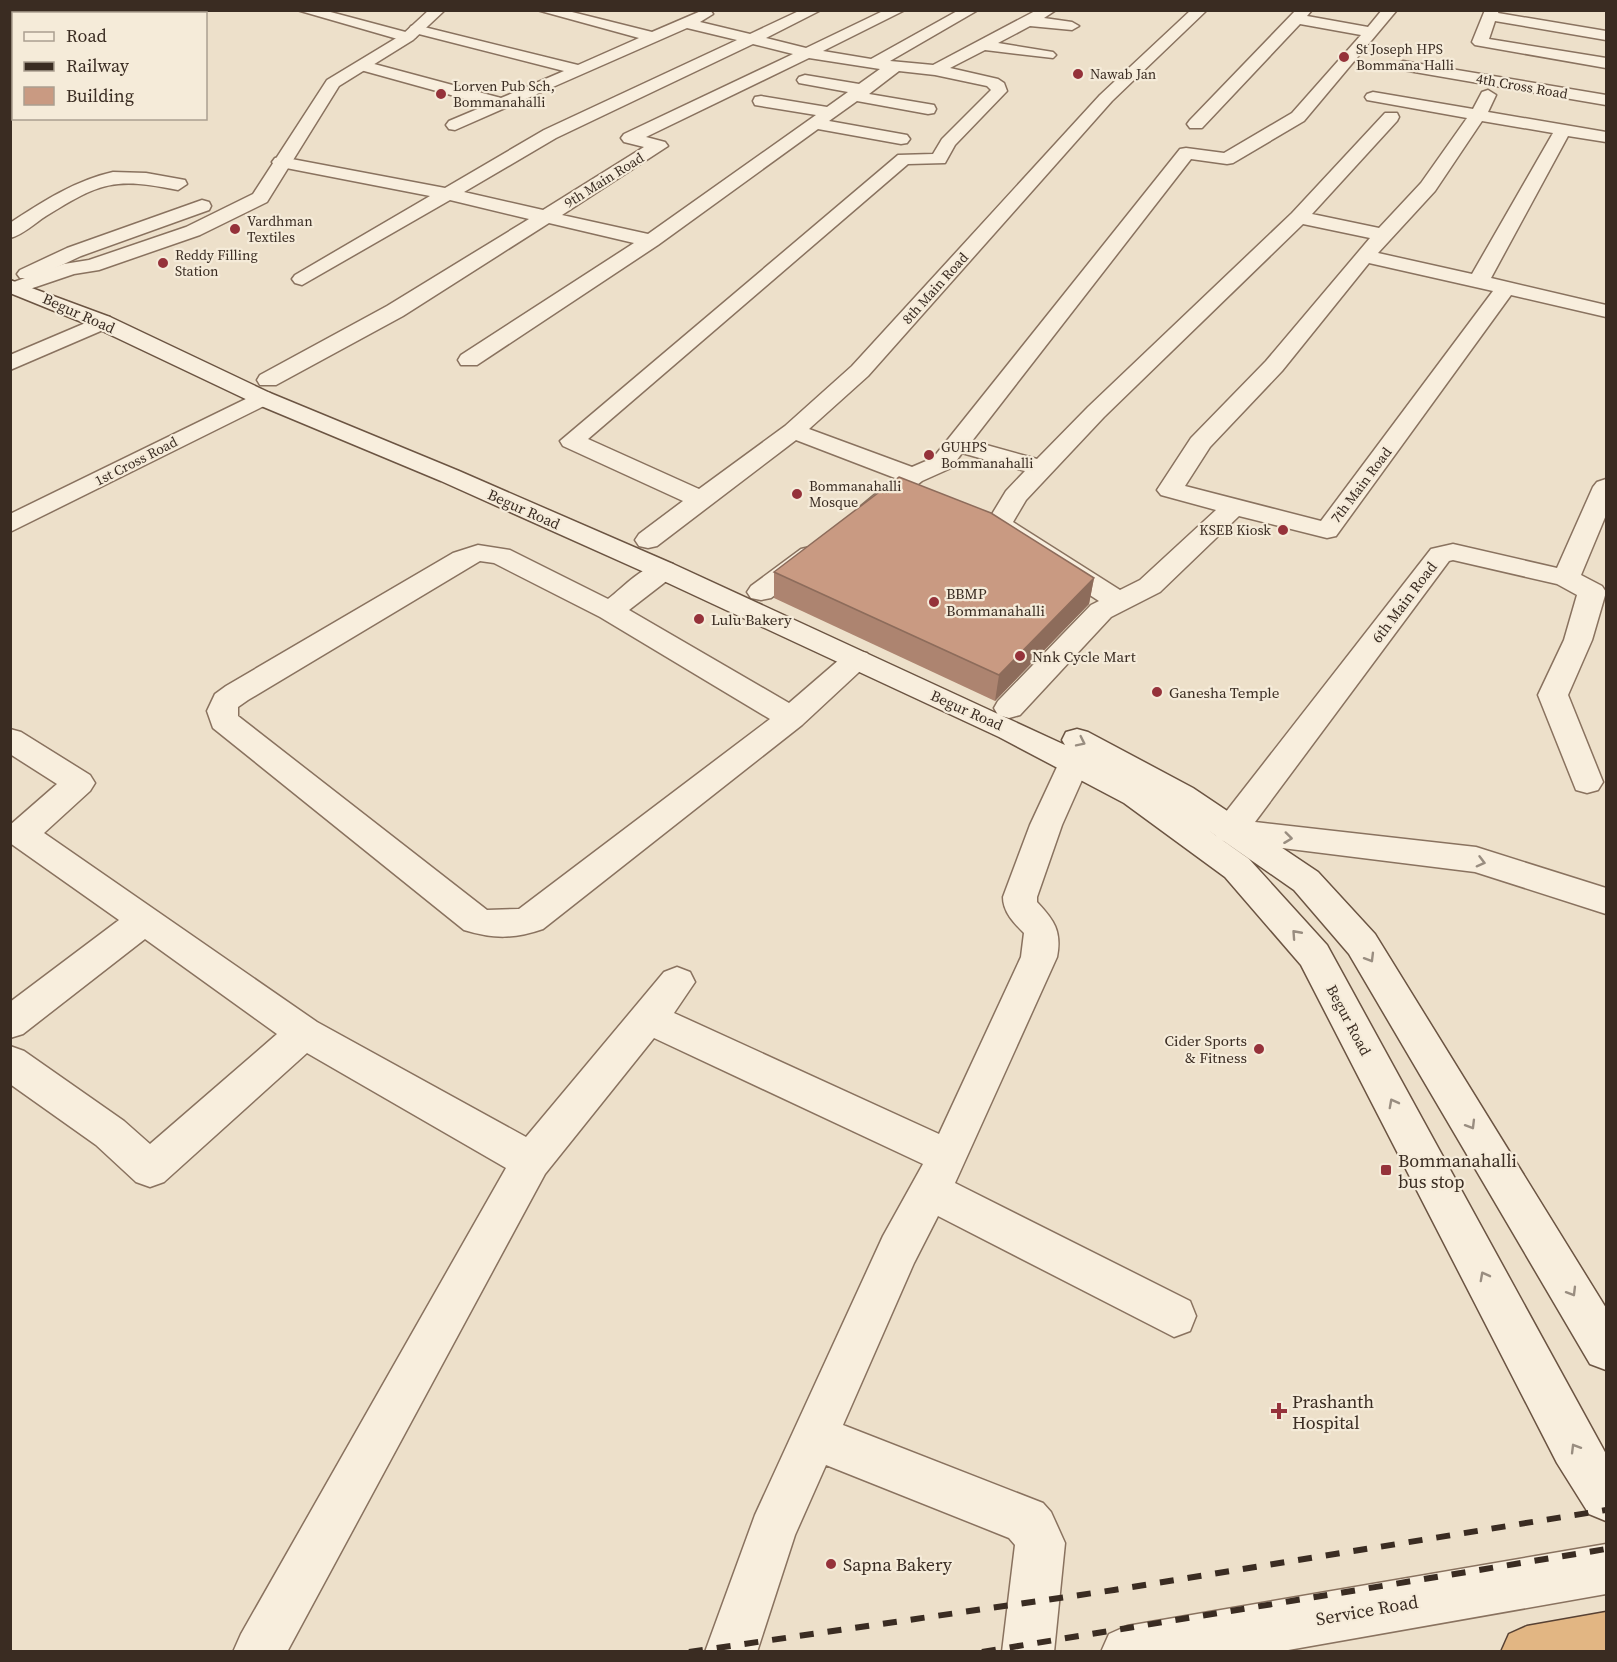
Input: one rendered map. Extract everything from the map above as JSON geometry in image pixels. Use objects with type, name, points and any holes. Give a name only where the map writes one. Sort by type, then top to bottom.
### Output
[{"type":"highway","points":[[1527,1652],[1606,1638]]},
{"type":"street","points":[[304,10],[579,70]]},
{"type":"street","points":[[19,242],[92,266],[193,231],[204,214],[260,198],[333,82],[363,66],[412,33],[438,10]]},
{"type":"street","points":[[544,10],[653,37]]},
{"type":"street","points":[[585,20],[608,10]]},
{"type":"street","points":[[455,125],[713,10]]},
{"type":"street","points":[[302,279],[550,134],[814,10]]},
{"type":"street","name":"9th Main Road","points":[[265,389],[395,311],[659,146],[630,138],[898,10]]},
{"type":"street","points":[[873,64],[971,10]]},
{"type":"street","points":[[935,70],[1049,10]]},
{"type":"street","name":"8th Main Road","points":[[648,540],[793,431],[860,371],[1106,98],[1200,10]]},
{"type":"street","points":[[856,519],[913,476],[942,463],[1186,153],[1227,159],[1298,117],[1390,10]]},
{"type":"street","points":[[1461,75],[1480,42],[1491,14],[1583,26],[1606,34]]},
{"type":"street","points":[[1216,128],[1196,124],[1301,15],[1372,32]]},
{"type":"street","points":[[1027,21],[1072,26]]},
{"type":"street","points":[[685,22],[810,54],[873,64],[935,70],[992,82],[998,86],[999,91],[948,143],[939,159],[904,159],[572,441],[702,500]]},
{"type":"street","points":[[1480,42],[1606,63]]},
{"type":"street","points":[[982,45],[1048,55]]},
{"type":"street","points":[[469,360],[651,241],[897,65]]},
{"type":"street","points":[[363,66],[503,104]]},
{"type":"street","name":"4th Cross Road","points":[[1403,66],[1606,100]]},
{"type":"street","points":[[805,80],[928,109]]},
{"type":"street","points":[[1234,507],[1170,490],[1200,443],[1274,366],[1365,256],[1428,187],[1478,116],[1494,83]]},
{"type":"street","points":[[1373,97],[1606,137]]},
{"type":"street","points":[[761,101],[901,139]]},
{"type":"street","points":[[1118,601],[999,524],[1015,496],[1096,412],[1299,217],[1391,117]]},
{"type":"street","points":[[1237,130],[1267,135]]},
{"type":"street","points":[[1479,281],[1563,130]]},
{"type":"street","points":[[281,162],[448,194],[651,241]]},
{"type":"street","points":[[19,242],[88,186],[110,177],[130,176],[178,184]]},
{"type":"street","points":[[1299,217],[1384,236]]},
{"type":"street","points":[[1365,256],[1606,311]]},
{"type":"street","points":[[22,279],[72,260]]},
{"type":"street","name":"Begur Road","points":[[22,279],[1010,730],[1135,795],[1237,868],[1314,955],[1574,1446],[1606,1497]]},
{"type":"street","name":"Begur Road","points":[[22,279],[168,356],[265,389],[648,540],[1128,765],[1182,796],[1306,881],[1362,944],[1606,1348]]},
{"type":"street","name":"7th Main Road","points":[[1234,507],[1327,530],[1506,288]]},
{"type":"street","points":[[10,363],[102,322]]},
{"type":"street","name":"1st Cross Road","points":[[10,524],[265,389]]},
{"type":"street","points":[[793,431],[913,476]]},
{"type":"street","points":[[957,444],[1042,468]]},
{"type":"street","points":[[1566,578],[1606,487]]},
{"type":"street","points":[[1009,708],[1101,612],[1150,586],[1234,507]]},
{"type":"street","points":[[761,592],[828,541]]},
{"type":"street","name":"6th Main Road","points":[[1230,831],[1440,555],[1453,552],[1566,578],[1592,592],[1578,640],[1553,695],[1587,782]]},
{"type":"street","points":[[791,718],[610,611],[501,556],[478,554],[462,559],[237,693],[224,701],[221,710],[224,722],[476,920],[494,926],[512,926],[531,919],[791,718],[857,660]]},
{"type":"street","points":[[610,611],[663,570]]},
{"type":"street","points":[[10,740],[79,783],[22,834],[304,1033],[531,1161]]},
{"type":"street","points":[[730,1652],[772,1532],[898,1250],[939,1174],[1039,957],[1042,932],[1034,918],[1020,905],[1020,897],[1046,825],[1074,762]]},
{"type":"street","points":[[1230,831],[1476,860],[1606,901]]},
{"type":"street","points":[[10,1023],[143,921]]},
{"type":"street","points":[[259,1652],[531,1161],[677,982]]},
{"type":"street","points":[[648,1018],[939,1174],[1174,1316]]},
{"type":"street","points":[[10,1062],[110,1133],[150,1169],[304,1033]]},
{"type":"street","points":[[815,1437],[1026,1520],[1034,1529],[1040,1543],[1028,1652]]},
{"type":"street","name":"Service Road","points":[[1127,1652],[1606,1569]]},
{"type":"building","name":"BBMP Bommanahalli","points":[[899,477],[991,513],[1094,578],[999,675],[774,572]]},
{"type":"railway","points":[[689,1652],[1114,1590],[1606,1510]]},
{"type":"railway","points":[[982,1652],[1606,1549]]},
{"type":"place","name":"St Joseph HPS Bommana Halli","points":[[1344,57]]},
{"type":"place","name":"Nawab Jan","points":[[1078,74]]},
{"type":"place","name":"Lorven Pub Sch, Bommanahalli","points":[[441,94]]},
{"type":"place","name":"Vardhman Textiles","points":[[235,229]]},
{"type":"place","name":"Reddy Filling Station","points":[[163,263]]},
{"type":"place","name":"GUHPS Bommanahalli","points":[[929,455]]},
{"type":"place","name":"Bommanahalli Mosque","points":[[797,494]]},
{"type":"place","name":"KSEB Kiosk","points":[[1283,530]]},
{"type":"place","name":"BBMP Bommanahalli","points":[[934,602]]},
{"type":"place","name":"Lulu Bakery","points":[[699,619]]},
{"type":"place","name":"Nnk Cycle Mart","points":[[1020,656]]},
{"type":"place","name":"Ganesha Temple","points":[[1157,692]]},
{"type":"place","name":"Cider Sports & Fitness","points":[[1259,1049]]},
{"type":"place","name":"Bommanahalli bus stop","points":[[1386,1170]]},
{"type":"place","name":"Prashanth Hospital","points":[[1279,1411]]},
{"type":"place","name":"Sapna Bakery","points":[[831,1564]]}]
